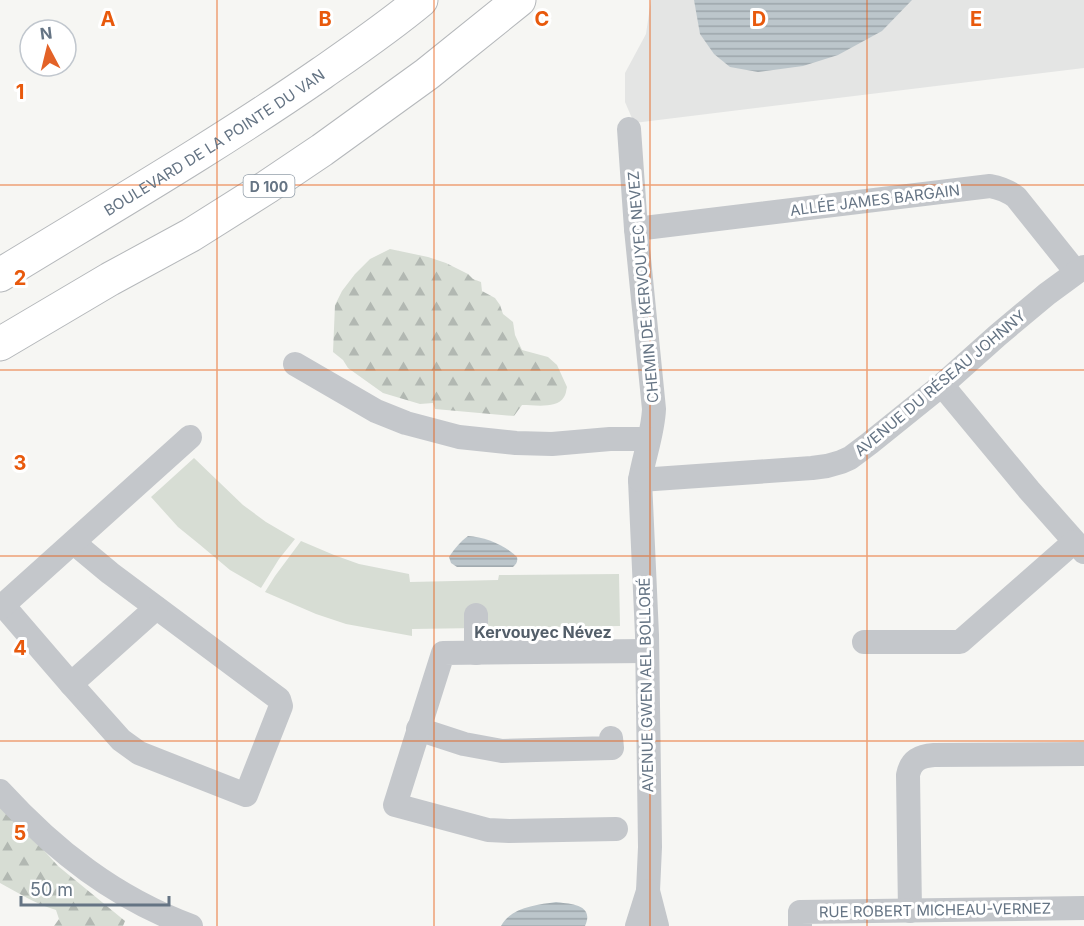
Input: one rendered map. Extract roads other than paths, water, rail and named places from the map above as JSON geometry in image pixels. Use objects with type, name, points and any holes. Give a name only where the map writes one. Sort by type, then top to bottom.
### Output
[{"type":"highway","name":"BOULEVARD DE LA POINTE DU VAN","points":[[0,274],[167,174],[271,108],[338,62],[421,0]]},
{"type":"highway","name":"D 100","points":[[0,344],[110,279],[191,235],[267,187],[427,74],[519,0]]},
{"type":"street","name":"CHEMIN DE KERVOUYEC NEVEZ","points":[[629,129],[636,230],[654,409],[654,422],[648,439],[640,480]]},
{"type":"street","name":"ALLÉE JAMES BARGAIN","points":[[636,230],[990,186],[1008,191],[1016,198],[1080,269]]},
{"type":"street","name":"AVENUE DU RÉSEAU JOHNNY","points":[[640,480],[812,468],[827,466],[850,458],[942,385],[998,334],[1080,269]]},
{"type":"street","points":[[295,364],[376,411],[406,423],[459,437],[500,442],[552,444],[610,439],[648,439]]},
{"type":"street","points":[[864,642],[960,642],[1079,547],[942,385]]},
{"type":"street","points":[[74,543],[110,573],[279,699],[280,711],[246,795],[139,753],[121,740],[2,606],[190,437]]},
{"type":"street","name":"AVENUE GWEN AEL BOLLORÉ","points":[[637,926],[648,891],[650,847],[647,651],[640,480]]},
{"type":"street","points":[[71,684],[156,608]]},
{"type":"street","points":[[476,615],[476,653]]},
{"type":"street","points":[[616,829],[488,830],[395,805],[443,653],[647,651]]},
{"type":"street","points":[[418,729],[471,746],[502,751],[612,748],[611,738]]},
{"type":"street","points":[[910,911],[908,775],[909,769],[916,760],[922,756],[934,755],[1084,754]]},
{"type":"street","points":[[0,791],[50,841],[87,871],[150,909],[191,926]]},
{"type":"street","name":"AVENUE GWEN AEL BOLLORÉ","points":[[648,891],[657,926]]},
{"type":"street","name":"RUE ROBERT MICHEAU-VERNEZ","points":[[800,926],[800,912],[1084,908]]},
{"type":"district","name":"Kervouyec Névez","points":[[543,632]]}]
